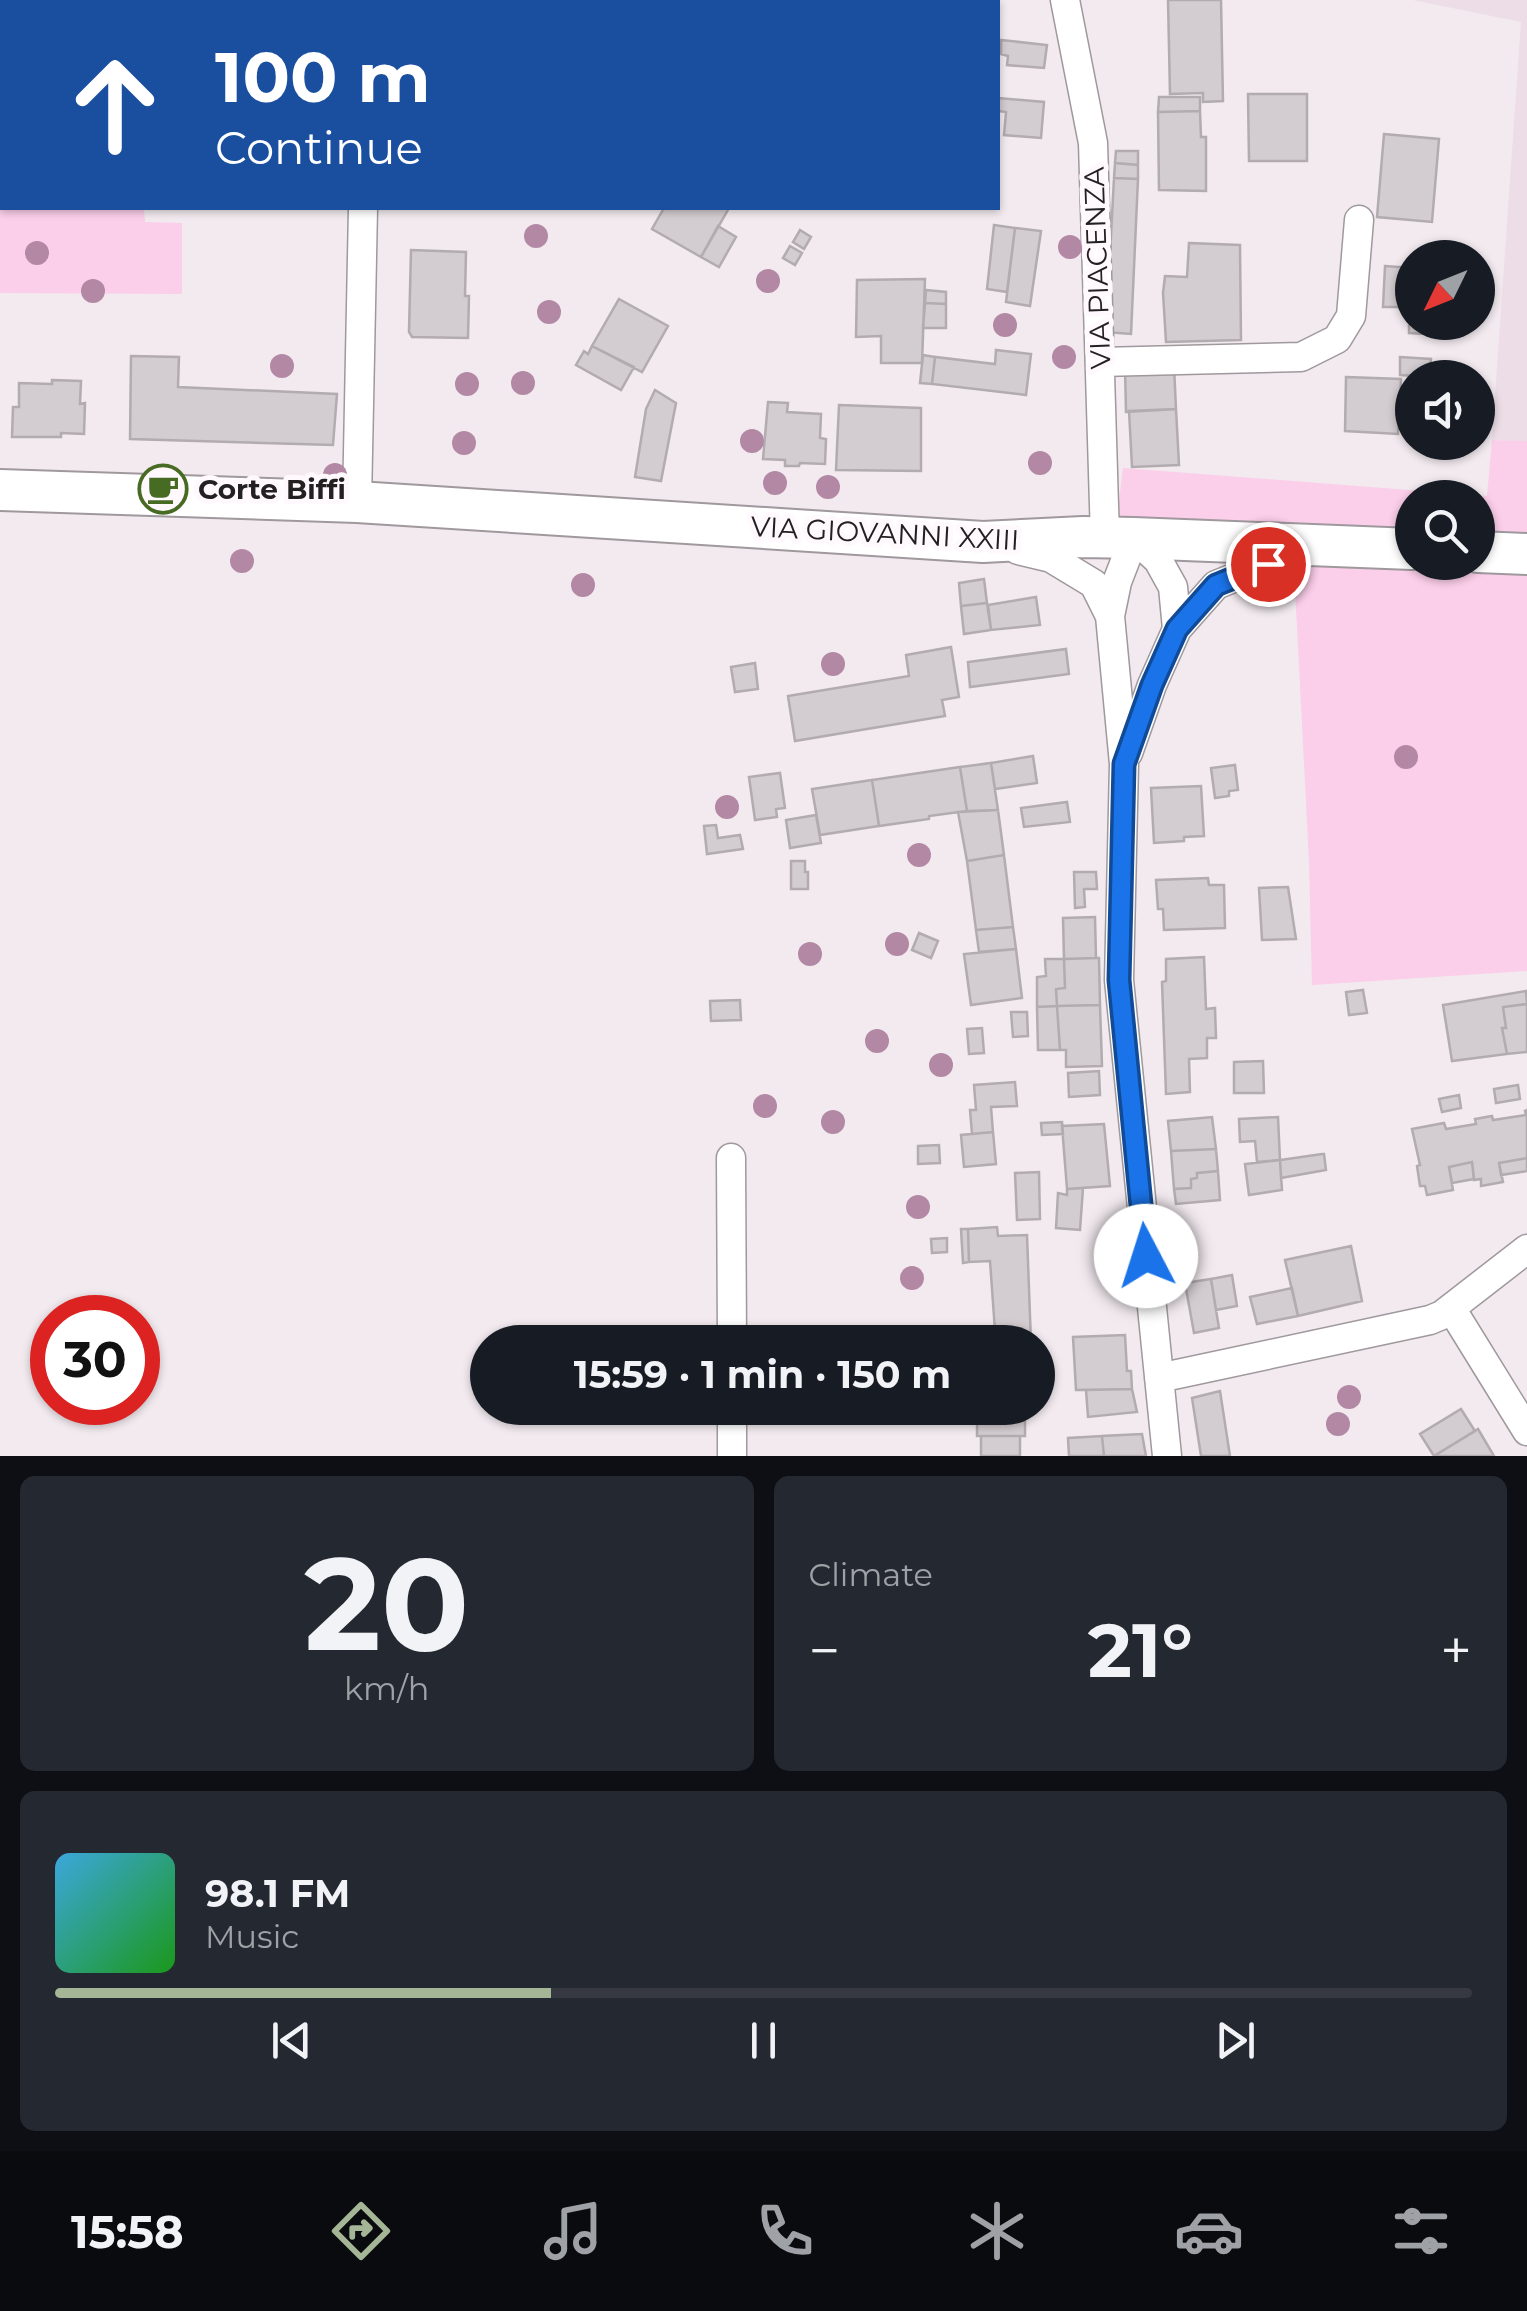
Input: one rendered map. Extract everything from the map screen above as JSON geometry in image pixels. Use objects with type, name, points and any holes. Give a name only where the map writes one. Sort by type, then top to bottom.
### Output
[{"type":"street","name":"VIA PIACENZA","points":[[1065,0],[1093,143],[1100,362],[1120,538]]},
{"type":"street","points":[[358,502],[363,210]]},
{"type":"street","points":[[1100,362],[1301,357],[1337,339],[1351,316],[1359,220]]},
{"type":"street","name":"VIA GIOVANNI XXIII","points":[[0,490],[358,502],[983,542],[1120,538],[1395,548]]},
{"type":"street","points":[[1167,1456],[1119,980],[1124,764],[1110,616],[1120,538],[1158,560],[1173,587],[1177,629]]},
{"type":"street","points":[[983,542],[1050,558],[1094,584],[1110,616]]},
{"type":"street","points":[[1124,764],[1177,629],[1216,585],[1329,546]]},
{"type":"street","points":[[1495,553],[1527,554]]},
{"type":"street","points":[[731,1158],[732,1325]]},
{"type":"street","points":[[1159,1378],[1430,1320],[1527,1249]]},
{"type":"street","points":[[1451,1308],[1527,1431]]},
{"type":"street","points":[[732,1425],[732,1456]]},
{"type":"shaded area","points":[[1413,0],[1527,0],[1527,441],[1495,440],[1521,22]]},
{"type":"shaded area","points":[[0,210],[144,210],[145,222],[182,223],[182,294],[0,293]]},
{"type":"shaded area","points":[[1495,440],[1527,441],[1527,971],[1312,985],[1293,549],[1114,543],[1123,468],[1395,489],[1395,580],[1495,580],[1495,480],[1488,480],[1490,460],[1495,460]]},
{"type":"building","points":[[1168,0],[1221,0],[1223,101],[1203,102],[1203,93],[1170,94]]},
{"type":"building","points":[[1001,40],[1047,45],[1044,68],[1007,65],[1008,56],[1001,54]]},
{"type":"building","points":[[1248,94],[1307,94],[1307,161],[1249,161]]},
{"type":"building","points":[[1159,97],[1200,97],[1200,111],[1158,112]]},
{"type":"building","points":[[1000,98],[1044,102],[1041,138],[1004,135],[1006,112],[1000,111]]},
{"type":"building","points":[[1200,111],[1201,137],[1206,137],[1206,191],[1159,190],[1158,112]]},
{"type":"building","points":[[1384,134],[1439,139],[1432,222],[1377,217]]},
{"type":"building","points":[[1116,151],[1138,151],[1138,165],[1115,163]]},
{"type":"building","points":[[1115,163],[1138,165],[1138,179],[1114,178]]},
{"type":"building","points":[[1114,178],[1138,179],[1131,334],[1106,332]]},
{"type":"building","points":[[663,210],[728,210],[701,257],[652,229]]},
{"type":"building","points":[[994,225],[1015,228],[1007,292],[987,289]]},
{"type":"building","points":[[718,226],[736,237],[719,267],[701,257]]},
{"type":"building","points":[[1015,228],[1041,231],[1030,306],[1006,302]]},
{"type":"building","points":[[800,230],[811,237],[804,249],[793,242]]},
{"type":"building","points":[[1189,243],[1240,245],[1241,340],[1166,342],[1165,276],[1187,277]]},
{"type":"building","points":[[790,246],[802,253],[795,265],[783,258]]},
{"type":"building","points":[[411,250],[466,252],[468,338],[412,337]]},
{"type":"building","points":[[1385,266],[1395,267],[1395,307],[1383,307]]},
{"type":"building","points":[[925,279],[922,363],[881,363],[881,336],[856,337],[857,280]]},
{"type":"building","points":[[926,290],[946,292],[946,304],[925,303]]},
{"type":"building","points":[[619,299],[668,326],[642,372],[592,346]]},
{"type":"building","points":[[925,303],[946,304],[946,328],[923,328]]},
{"type":"building","points":[[592,346],[634,367],[621,390],[576,365]]},
{"type":"building","points":[[996,350],[1031,354],[1026,395],[932,384],[935,357],[995,364]]},
{"type":"building","points":[[923,355],[935,357],[932,384],[920,383]]},
{"type":"building","points":[[131,356],[179,357],[178,387],[337,394],[333,445],[130,439]]},
{"type":"building","points":[[1174,365],[1176,409],[1126,412],[1125,367]]},
{"type":"building","points":[[1346,377],[1395,379],[1395,434],[1345,431]]},
{"type":"building","points":[[52,380],[81,381],[84,434],[12,437],[13,407],[19,407],[19,383],[52,384]]},
{"type":"building","points":[[655,390],[676,403],[661,481],[635,477],[646,409]]},
{"type":"building","points":[[768,402],[788,403],[787,412],[821,414],[825,464],[785,466],[785,460],[763,459]]},
{"type":"building","points":[[839,405],[921,408],[921,471],[836,470]]},
{"type":"building","points":[[1176,409],[1179,465],[1132,467],[1129,411]]},
{"type":"building","points":[[984,579],[987,603],[961,606],[959,583]]},
{"type":"building","points":[[1036,597],[1040,625],[991,630],[988,605]]},
{"type":"building","points":[[987,603],[991,630],[964,634],[961,606]]},
{"type":"building","points":[[951,647],[959,697],[942,700],[945,716],[795,741],[788,696],[909,676],[906,655]]},
{"type":"building","points":[[1066,649],[1069,674],[970,687],[968,662]]},
{"type":"building","points":[[755,663],[758,689],[735,692],[731,667]]},
{"type":"building","points":[[1033,756],[1037,783],[995,789],[991,763]]},
{"type":"building","points":[[991,763],[998,810],[967,811],[960,767]]},
{"type":"building","points":[[1235,765],[1238,790],[1215,798],[1211,768]]},
{"type":"building","points":[[960,767],[967,811],[879,826],[872,780]]},
{"type":"building","points":[[780,773],[785,808],[776,809],[777,817],[755,820],[749,777]]},
{"type":"building","points":[[872,780],[879,826],[820,835],[812,789]]},
{"type":"building","points":[[1201,786],[1204,836],[1154,843],[1151,788]]},
{"type":"building","points":[[1067,802],[1070,822],[1024,827],[1021,808]]},
{"type":"building","points":[[998,810],[1004,855],[967,861],[958,812]]},
{"type":"building","points":[[816,815],[821,843],[790,848],[786,820]]},
{"type":"building","points":[[716,825],[718,838],[740,835],[743,849],[707,854],[704,826]]},
{"type":"building","points":[[1004,855],[1013,927],[976,930],[967,861]]},
{"type":"building","points":[[791,861],[805,861],[808,889],[791,889]]},
{"type":"building","points":[[1074,872],[1096,872],[1097,889],[1084,889],[1085,907],[1075,908]]},
{"type":"building","points":[[1208,878],[1209,885],[1224,885],[1225,928],[1164,930],[1156,880]]},
{"type":"building","points":[[1288,887],[1296,939],[1262,940],[1259,888]]},
{"type":"building","points":[[1095,917],[1096,958],[1064,959],[1063,918]]},
{"type":"building","points":[[1013,927],[1016,949],[979,952],[976,930]]},
{"type":"building","points":[[919,933],[938,941],[931,958],[912,950]]},
{"type":"building","points":[[1016,949],[1022,998],[971,1005],[964,954]]},
{"type":"building","points":[[1204,957],[1206,1009],[1215,1008],[1216,1038],[1207,1038],[1207,1058],[1189,1059],[1190,1092],[1166,1094],[1162,982],[1166,981],[1166,959]]},
{"type":"building","points":[[1099,958],[1100,1005],[1057,1006],[1056,989],[1065,988],[1064,959]]},
{"type":"building","points":[[1045,959],[1064,959],[1065,988],[1056,989],[1057,1006],[1037,1007],[1037,977],[1046,976]]},
{"type":"building","points":[[1363,990],[1367,1013],[1349,1015],[1346,992]]},
{"type":"building","points":[[1526,991],[1527,1004],[1503,1007],[1507,1054],[1452,1061],[1443,1005]]},
{"type":"building","points":[[740,1000],[741,1020],[711,1021],[710,1001]]},
{"type":"building","points":[[1527,1004],[1527,1052],[1507,1054],[1503,1007]]},
{"type":"building","points":[[1100,1005],[1102,1066],[1066,1067],[1066,1050],[1060,1050],[1057,1006]]},
{"type":"building","points":[[1057,1006],[1060,1050],[1038,1050],[1037,1007]]},
{"type":"building","points":[[1011,1012],[1027,1012],[1028,1036],[1013,1037]]},
{"type":"building","points":[[982,1028],[984,1053],[969,1054],[967,1029]]},
{"type":"building","points":[[1263,1061],[1264,1093],[1234,1093],[1234,1062]]},
{"type":"building","points":[[1099,1071],[1100,1095],[1069,1097],[1068,1073]]},
{"type":"building","points":[[1015,1082],[1017,1106],[991,1107],[993,1132],[972,1134],[970,1110],[976,1110],[974,1085]]},
{"type":"building","points":[[1518,1085],[1520,1099],[1496,1103],[1494,1089]]},
{"type":"building","points":[[1459,1095],[1461,1108],[1442,1112],[1439,1099]]},
{"type":"building","points":[[1527,1110],[1527,1158],[1499,1163],[1503,1182],[1481,1186],[1481,1179],[1474,1180],[1472,1162],[1449,1167],[1453,1190],[1427,1195],[1425,1186],[1420,1186],[1412,1129],[1444,1123],[1446,1129],[1476,1124],[1475,1119],[1492,1116],[1493,1120],[1526,1115]]},
{"type":"building","points":[[1212,1117],[1216,1149],[1171,1151],[1168,1121]]},
{"type":"building","points":[[1278,1117],[1280,1160],[1257,1162],[1255,1141],[1240,1142],[1239,1119]]},
{"type":"building","points":[[1062,1122],[1063,1134],[1042,1135],[1041,1123]]},
{"type":"building","points":[[1104,1124],[1110,1186],[1067,1189],[1062,1126]]},
{"type":"building","points":[[993,1132],[996,1164],[964,1167],[961,1135]]},
{"type":"building","points":[[939,1145],[940,1163],[918,1164],[918,1146]]},
{"type":"building","points":[[1216,1149],[1218,1171],[1197,1173],[1197,1178],[1191,1179],[1191,1188],[1174,1189],[1171,1151]]},
{"type":"building","points":[[1324,1154],[1326,1170],[1281,1178],[1280,1160]]},
{"type":"building","points":[[1527,1158],[1527,1171],[1501,1175],[1499,1163]]},
{"type":"building","points":[[1280,1160],[1282,1190],[1249,1195],[1245,1164]]},
{"type":"building","points":[[1472,1162],[1474,1179],[1452,1183],[1449,1167]]},
{"type":"building","points":[[1218,1171],[1220,1200],[1176,1204],[1174,1189],[1191,1188],[1191,1179],[1197,1178],[1197,1173]]},
{"type":"building","points":[[1039,1172],[1040,1219],[1017,1220],[1015,1173]]},
{"type":"building","points":[[1083,1188],[1080,1230],[1056,1228],[1058,1193],[1067,1195],[1067,1189]]},
{"type":"building","points":[[997,1227],[998,1236],[1027,1235],[1030,1325],[995,1325],[990,1261],[969,1262],[968,1229]]},
{"type":"building","points":[[961,1229],[968,1229],[969,1262],[963,1263]]},
{"type":"building","points":[[947,1238],[947,1252],[932,1253],[931,1239]]},
{"type":"building","points":[[1351,1246],[1362,1301],[1298,1316],[1285,1260]]},
{"type":"building","points":[[1232,1275],[1237,1306],[1216,1310],[1211,1279]]},
{"type":"building","points":[[1211,1279],[1219,1328],[1194,1333],[1185,1283]]},
{"type":"building","points":[[1292,1288],[1298,1316],[1257,1324],[1250,1297]]},
{"type":"building","points":[[1125,1335],[1132,1389],[1076,1390],[1073,1337]]},
{"type":"building","points":[[1132,1389],[1137,1412],[1088,1417],[1086,1390]]},
{"type":"building","points":[[1220,1391],[1230,1456],[1201,1456],[1192,1398]]},
{"type":"building","points":[[1461,1409],[1475,1431],[1434,1456],[1420,1434]]},
{"type":"building","points":[[977,1425],[1025,1425],[1025,1436],[977,1436]]},
{"type":"building","points":[[1478,1429],[1494,1456],[1434,1456]]},
{"type":"building","points":[[1142,1434],[1146,1456],[1104,1456],[1102,1436]]},
{"type":"building","points":[[981,1436],[1020,1436],[1020,1456],[981,1456]]},
{"type":"building","points":[[1102,1436],[1104,1456],[1069,1456],[1068,1438]]},
{"type":"place","name":"Corte Biffi","points":[[163,489]]},
{"type":"route","points":[[1146,1256],[1119,980],[1124,764],[1177,629],[1216,585],[1268,564]]}]
